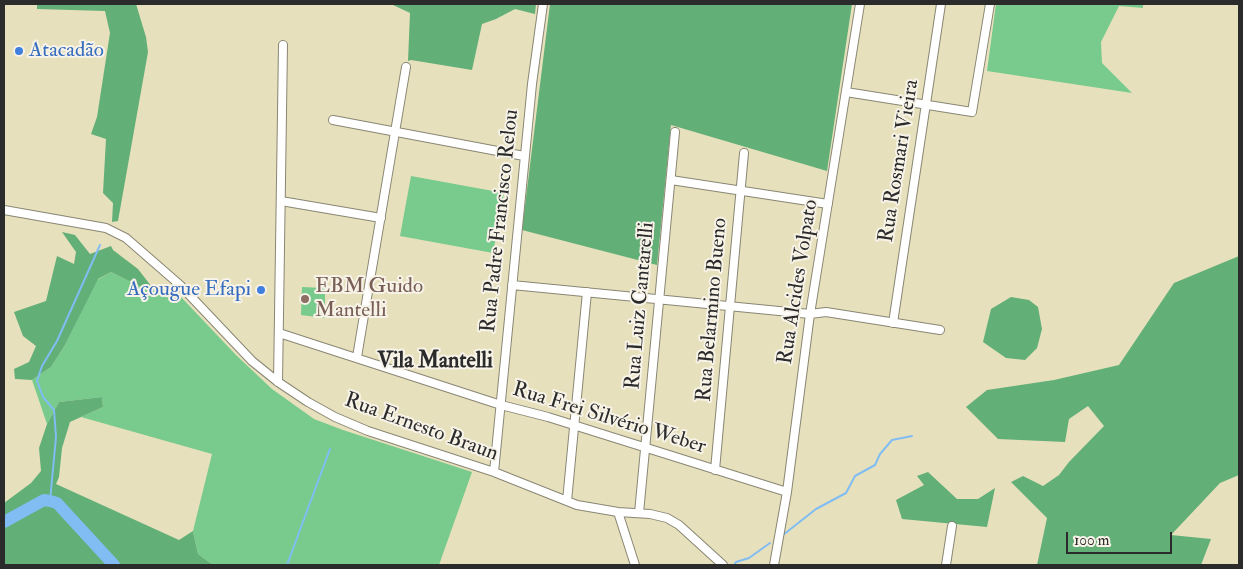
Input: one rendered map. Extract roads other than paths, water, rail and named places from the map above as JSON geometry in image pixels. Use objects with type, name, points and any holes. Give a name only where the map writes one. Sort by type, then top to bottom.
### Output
[{"type":"street","name":"Rua Padre Francisco Relou","points":[[494,472],[524,156],[543,4]]},
{"type":"street","name":"Rua Alcides Volpato","points":[[774,565],[787,492],[810,314],[860,4]]},
{"type":"street","name":"Rua Rosmari Vieira","points":[[893,323],[941,4]]},
{"type":"street","points":[[846,92],[972,112],[990,4]]},
{"type":"street","points":[[278,382],[283,45]]},
{"type":"street","points":[[357,357],[406,67]]},
{"type":"street","points":[[333,120],[524,156]]},
{"type":"street","name":"Rua Luiz Cantarelli","points":[[639,513],[676,132]]},
{"type":"street","name":"Rua Belarmino Bueno","points":[[716,470],[744,153]]},
{"type":"street","points":[[671,180],[828,204]]},
{"type":"street","points":[[281,201],[381,218]]},
{"type":"street","name":"Rua Ernesto Braun","points":[[4,210],[106,228],[126,238],[180,285],[252,361],[278,382],[335,417],[368,431],[494,472],[567,502],[618,512],[659,515],[674,521],[723,565]]},
{"type":"street","points":[[512,285],[810,314],[826,312],[940,330]]},
{"type":"street","points":[[567,502],[587,292]]},
{"type":"street","name":"Rua Frei Silvério Weber","points":[[279,332],[501,405],[787,492]]},
{"type":"street","points":[[618,512],[635,565]]},
{"type":"street","points":[[946,565],[952,526]]},
{"type":"waterway","points":[[50,501],[56,437],[54,410],[43,397],[37,381],[42,366],[57,341],[100,245]]},
{"type":"waterway","points":[[783,535],[816,509],[846,493],[855,476],[875,465],[880,454],[892,440],[912,436]]},
{"type":"waterway","points":[[287,565],[330,449]]},
{"type":"waterway","points":[[4,522],[44,500],[57,503],[114,565]]},
{"type":"waterway","points":[[734,565],[736,562],[749,558],[770,543]]},
{"type":"place","name":"Atacadão","points":[[19,51]]},
{"type":"place","name":"Açougue Efapi","points":[[261,290]]},
{"type":"place","name":"EBM Guido Mantelli","points":[[305,299]]},
{"type":"district","name":"Vila Mantelli","points":[[435,362]]}]
